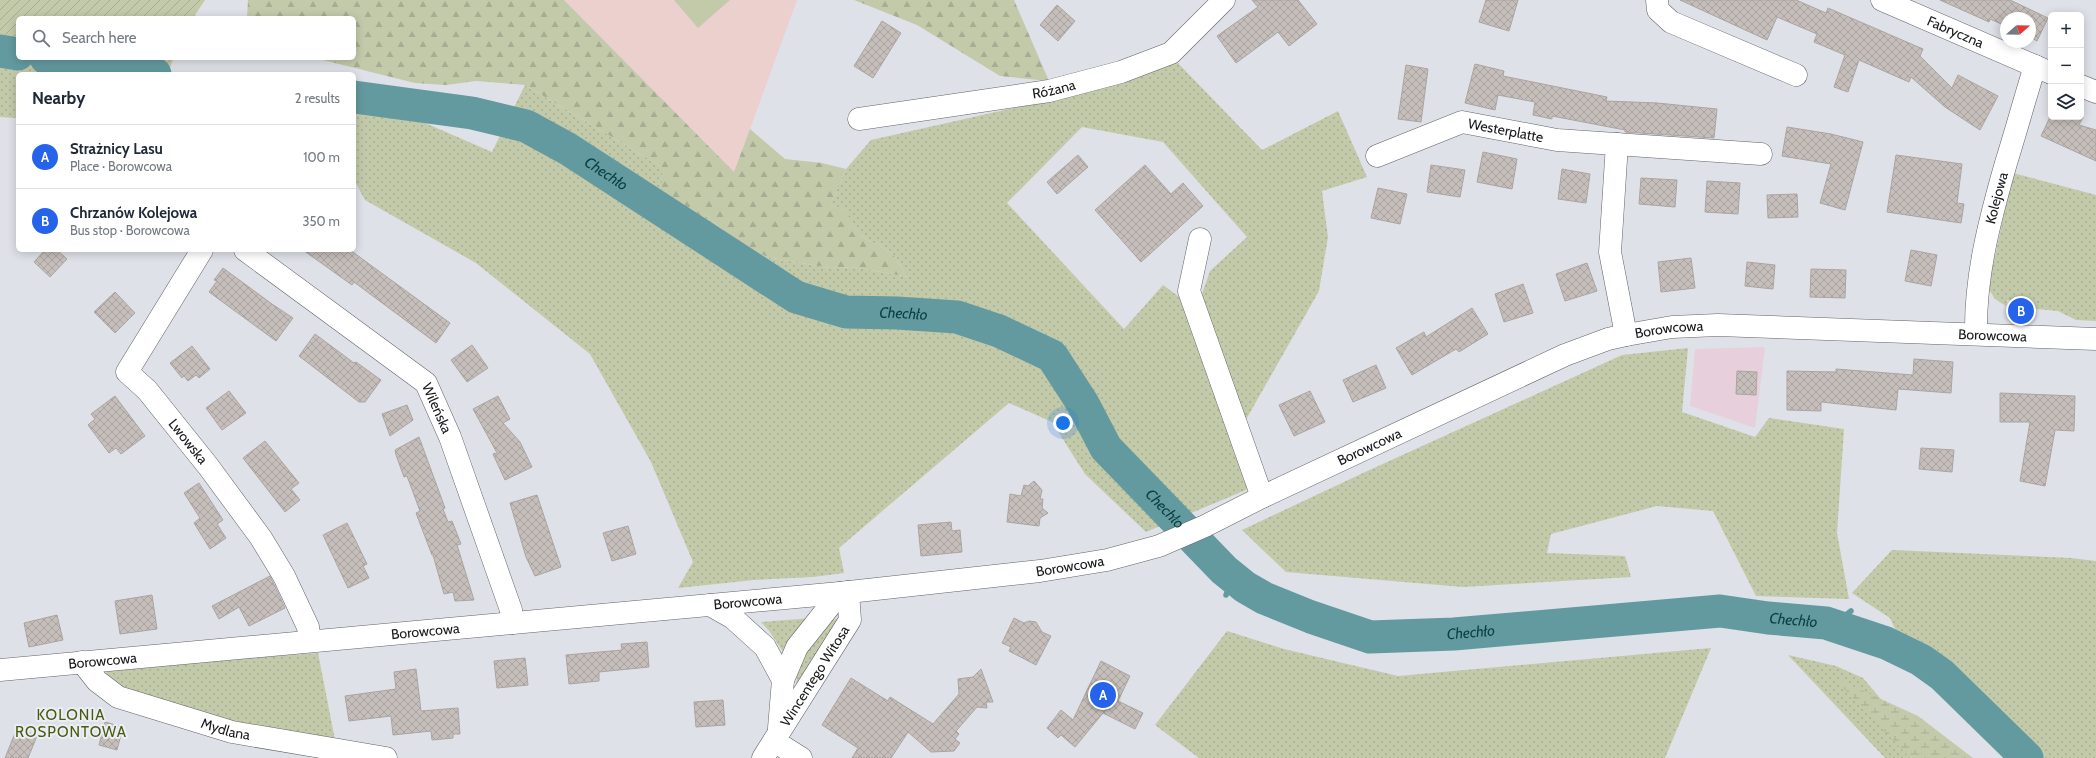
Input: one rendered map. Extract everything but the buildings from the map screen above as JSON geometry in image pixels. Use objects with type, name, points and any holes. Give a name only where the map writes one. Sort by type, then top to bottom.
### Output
[{"type":"street","name":"Różana","points":[[859,119],[1049,91],[1121,72],[1171,53],[1224,0]]},
{"type":"street","points":[[1657,0],[1658,10],[1671,22],[1796,75]]},
{"type":"street","name":"Fabryczna","points":[[1882,0],[2043,70]]},
{"type":"street","name":"Kolejowa","points":[[1976,334],[1975,308],[1989,222],[2043,70]]},
{"type":"street","points":[[2084,87],[2096,92]]},
{"type":"street","name":"Westerplatte","points":[[1377,156],[1462,122],[1558,140],[1761,154]]},
{"type":"street","points":[[1617,144],[1610,252],[1626,335]]},
{"type":"street","points":[[1200,239],[1189,291],[1262,497]]},
{"type":"street","name":"Lwowska","points":[[201,252],[127,372],[147,390],[208,466],[261,538],[293,595],[308,627],[310,641]]},
{"type":"street","name":"Wileńska","points":[[249,252],[426,383],[450,437],[512,610],[512,623]]},
{"type":"street","name":"Borowcowa","points":[[0,670],[844,592],[1040,572],[1107,560],[1159,546],[1205,526],[1262,497],[1564,355],[1603,340],[1672,327],[1718,325],[2096,339]]},
{"type":"street","name":"Wincentego Witosa","points":[[772,743],[850,620],[880,588]]},
{"type":"street","name":"Wincentego Witosa","points":[[844,592],[850,620]]},
{"type":"street","name":"Wincentego Witosa","points":[[772,743],[783,680],[797,647],[844,592]]},
{"type":"street","name":"Wincentego Witosa","points":[[710,605],[733,618],[765,647],[783,680]]},
{"type":"street","name":"Mydlana","points":[[82,662],[97,681],[118,697],[232,732],[386,758]]},
{"type":"street","points":[[772,743],[800,758]]},
{"type":"shaded area","points":[[564,0],[797,0],[734,173]]},
{"type":"shaded area","points":[[1765,347],[1755,428],[1690,406],[1695,349]]},
{"type":"green space","points":[[0,0],[205,0],[194,16],[16,16],[16,46],[0,43]]},
{"type":"green space","points":[[248,0],[564,0],[734,172],[750,129],[785,159],[822,163],[846,169],[830,205],[847,210],[859,235],[892,253],[908,277],[853,267],[830,268],[772,258],[751,251],[734,240],[705,214],[691,220],[662,204],[662,167],[525,85],[476,81],[446,85],[415,83],[323,60],[356,60],[356,16],[247,16]]},
{"type":"green space","points":[[674,0],[730,0],[698,28]]},
{"type":"green space","points":[[854,0],[1014,0],[1049,81],[1000,76],[917,25]]},
{"type":"green space","points":[[1174,59],[1262,150],[1338,111],[1367,177],[1322,191],[1328,237],[1319,291],[1244,423],[1198,305],[1210,271],[1247,237],[1163,142],[1082,127],[1007,203],[1124,329],[1163,285],[1190,305],[1253,487],[1146,532],[1085,474],[1052,422],[1009,403],[839,548],[844,573],[813,577],[754,580],[678,588],[693,562],[651,462],[590,354],[476,263],[365,200],[356,184],[356,108],[409,116],[492,152],[525,85],[662,167],[705,214],[734,240],[751,251],[772,258],[830,268],[853,267],[908,277],[892,253],[859,235],[846,210],[830,205],[846,169],[871,140],[1062,97]]},
{"type":"green space","points":[[0,60],[98,72],[16,72],[16,118],[0,117]]},
{"type":"green space","points":[[100,60],[173,60],[168,72]]},
{"type":"green space","points":[[2013,173],[2096,195],[2096,321],[2076,320],[2058,311],[2028,308],[2029,301],[2007,300],[2006,306],[1995,299],[1988,288]]},
{"type":"green space","points":[[1688,348],[1682,412],[1755,437],[1769,418],[1844,429],[1837,533],[1849,599],[1756,596],[1713,511],[1657,506],[1551,534],[1547,553],[1625,556],[1631,577],[1463,587],[1286,572],[1242,530],[1622,355]]},
{"type":"green space","points":[[1892,550],[2071,558],[2096,561],[2096,758],[2039,758],[2024,740],[1927,657],[1893,642],[1895,629],[1890,618],[1852,593]]},
{"type":"green space","points":[[842,617],[796,690],[797,674],[804,648],[830,621]]},
{"type":"green space","points":[[812,618],[787,658],[770,632],[761,622]]},
{"type":"green space","points":[[1227,631],[1284,649],[1398,676],[1711,648],[1665,758],[1199,758],[1155,725]]},
{"type":"green space","points":[[318,653],[335,740],[190,713],[104,681],[108,668]]},
{"type":"green space","points":[[1788,655],[1836,666],[1863,678],[1902,724],[1954,758],[1885,758]]},
{"type":"green space","points":[[1833,677],[1918,716],[1973,758],[1910,758]]},
{"type":"waterway","name":"Chechło","points":[[0,51],[16,54]]},
{"type":"waterway","name":"Chechło","points":[[60,60],[141,72]]},
{"type":"waterway","points":[[149,72],[155,63]]},
{"type":"waterway","name":"Chechło","points":[[356,97],[472,113],[526,126],[568,149],[796,297],[846,312],[897,313],[957,317],[999,331],[1052,356],[1083,404],[1106,448],[1224,570],[1245,587],[1264,598],[1311,617],[1370,637],[1454,634],[1720,611],[1768,618],[1826,623],[1886,643],[1921,660],[1942,675],[2027,758]]},
{"type":"waterway","points":[[1226,595],[1233,577]]},
{"type":"waterway","points":[[1833,625],[1851,611]]},
{"type":"waterway","points":[[1874,639],[1882,628]]},
{"type":"place","name":"Chrzanów Kolejowa","points":[[2021,311]]},
{"type":"place","name":"Strażnicy Lasu","points":[[1103,695]]},
{"type":"district","name":"KOLONIA ROSPONTOWA","points":[[71,724]]}]
